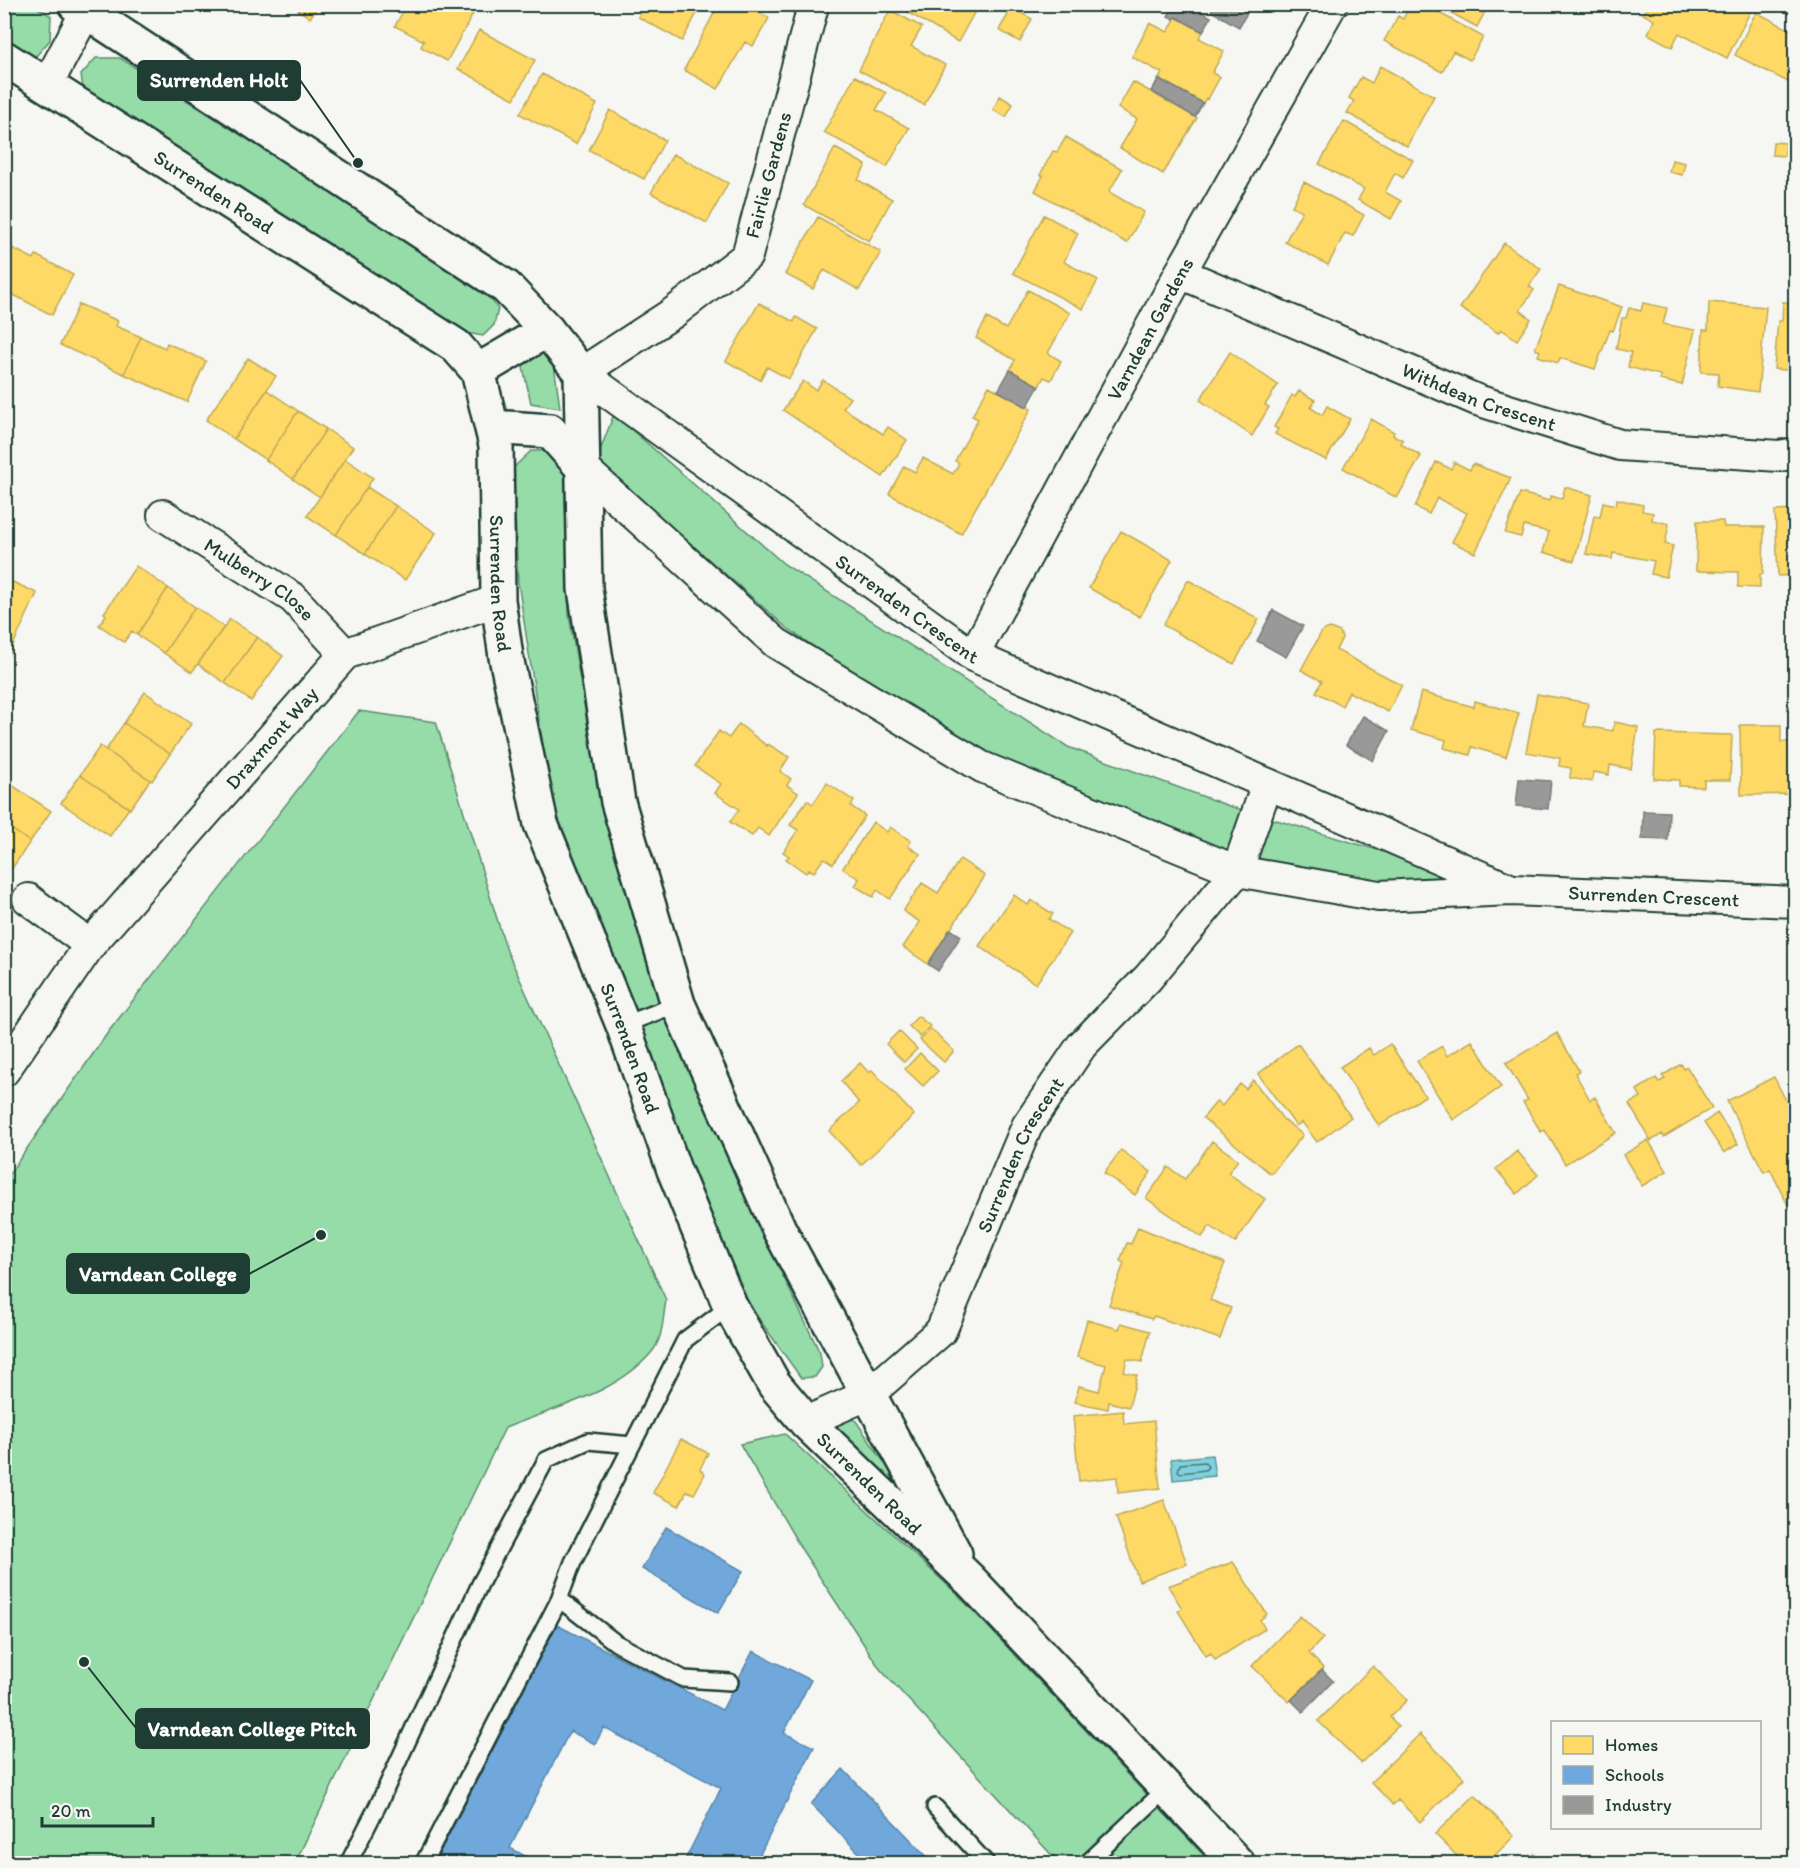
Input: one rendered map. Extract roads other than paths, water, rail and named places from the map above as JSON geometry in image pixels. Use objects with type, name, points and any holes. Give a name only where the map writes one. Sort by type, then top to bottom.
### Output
[{"type":"street","name":"Fairlie Gardens","points":[[581,373],[673,313],[747,256],[812,10],[807,4]]},
{"type":"street","name":"Varndean Gardens","points":[[973,656],[1180,273],[1332,4]]},
{"type":"street","points":[[47,85],[84,7],[506,287],[548,330],[581,373]]},
{"type":"street","name":"Surrenden Road","points":[[4,58],[456,346],[478,371],[496,445],[498,600],[506,657],[541,824],[623,1024],[674,1170],[730,1306],[774,1384],[806,1422],[970,1580],[1238,1863]]},
{"type":"street","name":"Withdean Crescent","points":[[1180,273],[1477,400],[1620,445],[1779,456],[1796,453]]},
{"type":"street","points":[[478,371],[548,330]]},
{"type":"street","name":"Surrenden Road","points":[[581,373],[585,589],[618,802],[678,1004],[779,1229],[970,1580]]},
{"type":"street","name":"Surrenden Crescent","points":[[581,373],[973,656],[1512,890]]},
{"type":"street","points":[[492,428],[550,430],[582,467]]},
{"type":"street","name":"Surrenden Crescent","points":[[582,467],[776,643],[982,767],[1237,871],[1379,896],[1512,890],[1796,902]]},
{"type":"street","name":"Mulberry Close","points":[[163,515],[293,598],[345,654]]},
{"type":"street","name":"Draxmont Way","points":[[4,1071],[90,945],[345,654],[498,600]]},
{"type":"street","name":"Surrenden Crescent","points":[[806,1422],[868,1394],[941,1331],[1027,1126],[1082,1045],[1148,978],[1237,871],[1267,784]]},
{"type":"street","points":[[27,899],[90,945]]},
{"type":"lane","points":[[623,1024],[678,1004]]},
{"type":"lane","points":[[423,1863],[559,1599],[573,1562],[685,1340],[730,1306]]},
{"type":"lane","points":[[348,1863],[380,1801],[503,1539],[546,1460],[588,1441],[632,1445]]},
{"type":"lane","points":[[559,1599],[616,1643],[684,1679],[730,1682]]},
{"type":"lane","points":[[1086,1863],[1167,1788]]},
{"type":"lane","points":[[935,1807],[987,1863]]},
{"type":"water","points":[[1212,1455],[1215,1476],[1173,1480],[1171,1459]]},
{"type":"place","name":"Surrenden Holt","points":[[358,163]]},
{"type":"place","name":"Varndean College","points":[[321,1235]]},
{"type":"place","name":"Varndean College Pitch","points":[[84,1662]]}]
